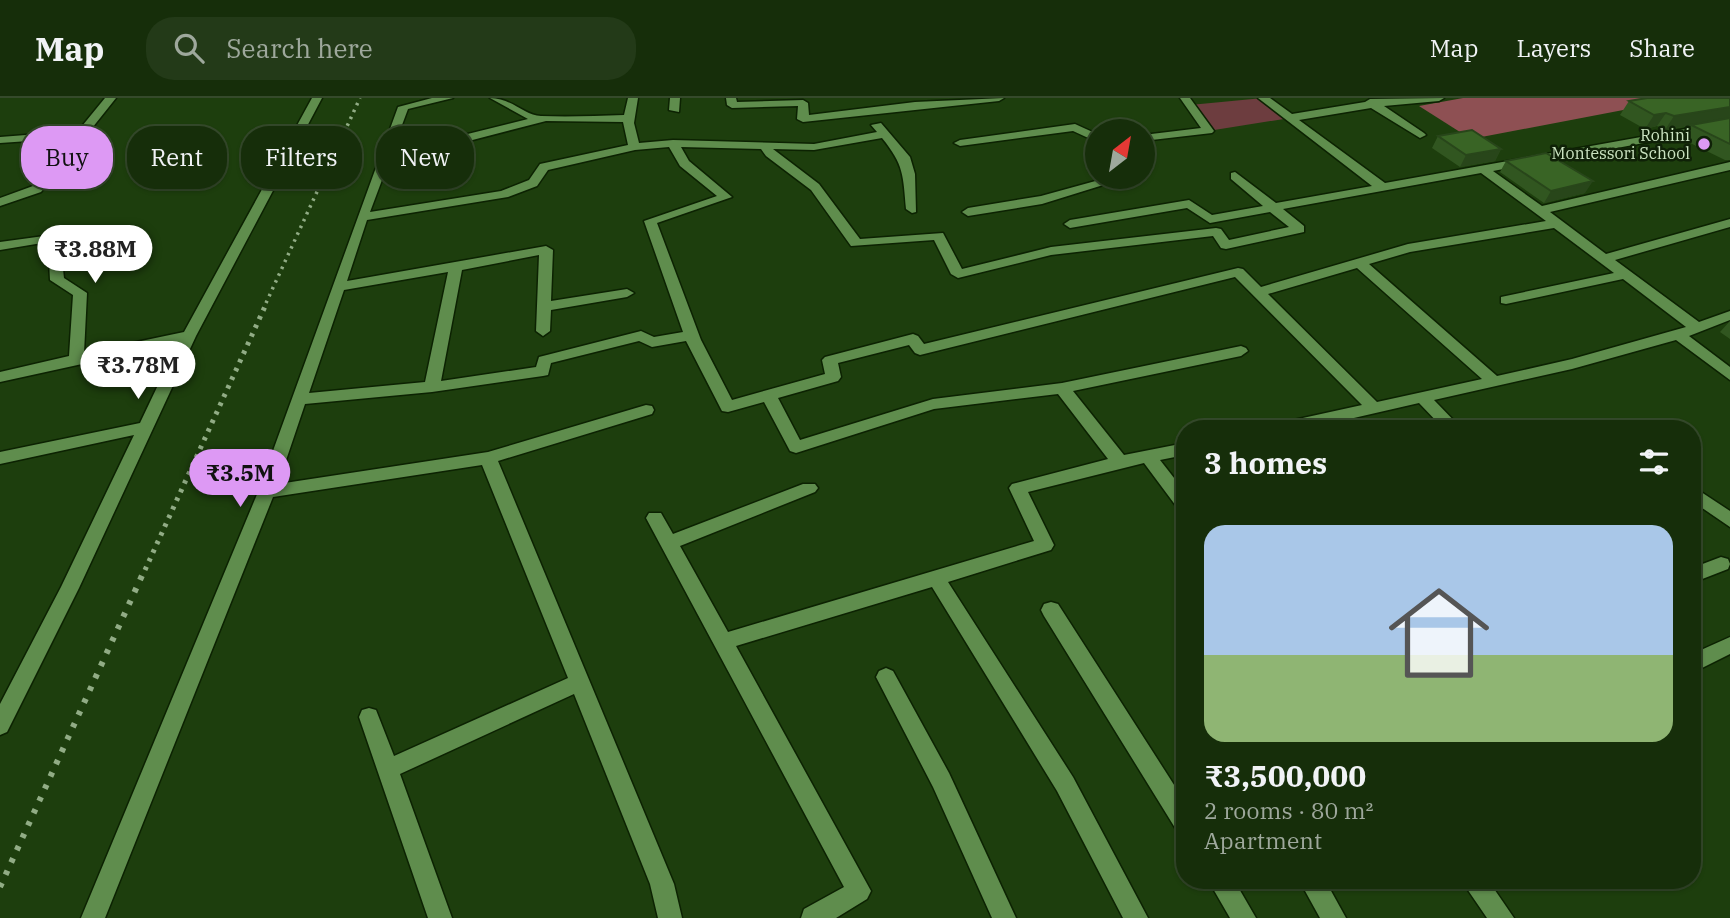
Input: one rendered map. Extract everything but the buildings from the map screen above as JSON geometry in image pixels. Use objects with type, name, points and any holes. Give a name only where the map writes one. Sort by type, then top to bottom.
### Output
[{"type":"street","points":[[88,126],[111,98]]},
{"type":"street","points":[[0,725],[190,336],[317,98]]},
{"type":"street","points":[[396,126],[403,107],[448,98]]},
{"type":"street","points":[[495,98],[538,120]]},
{"type":"street","points":[[633,98],[629,136],[635,147]]},
{"type":"street","points":[[731,98],[732,105],[803,103],[803,119],[999,98]]},
{"type":"street","points":[[1155,137],[1208,131],[1185,98]]},
{"type":"street","points":[[1263,98],[1382,187]]},
{"type":"street","points":[[1290,118],[1368,101],[1439,98]]},
{"type":"street","points":[[1368,101],[1420,135]]},
{"type":"street","points":[[867,111],[904,157],[909,174],[912,209]]},
{"type":"street","points":[[474,136],[546,118],[629,118]]},
{"type":"street","points":[[1070,224],[1189,204],[1210,219],[1730,125]]},
{"type":"street","points":[[960,143],[1075,127],[1085,132]]},
{"type":"street","points":[[362,217],[504,194],[533,183],[544,167],[635,147],[673,144],[814,147],[884,134]]},
{"type":"street","points":[[0,140],[21,138]]},
{"type":"street","points":[[673,144],[684,163],[726,197],[650,221],[692,335],[716,388],[728,407],[833,377],[830,360],[914,339],[920,350],[1238,272],[1375,409]]},
{"type":"street","points":[[765,145],[770,154],[815,187],[856,243],[938,236],[958,274],[1051,251],[1216,232],[1226,245],[1298,229],[1235,176]]},
{"type":"street","points":[[1542,210],[1730,166]]},
{"type":"street","points":[[1482,168],[1695,326]]},
{"type":"street","points":[[93,918],[267,492],[376,178]]},
{"type":"street","points":[[968,212],[1042,200],[1085,188]]},
{"type":"street","points":[[0,202],[37,189]]},
{"type":"street","points":[[1258,293],[1408,248],[1559,223]]},
{"type":"street","points":[[1606,258],[1730,223]]},
{"type":"street","points":[[0,246],[54,237],[57,280],[80,293],[76,359]]},
{"type":"street","points":[[338,286],[357,285],[546,250],[543,331]]},
{"type":"street","points":[[1360,263],[1495,382]]},
{"type":"street","points":[[432,387],[456,267]]},
{"type":"street","points":[[1506,300],[1627,274]]},
{"type":"street","points":[[544,307],[627,293]]},
{"type":"street","points":[[1322,420],[1572,364],[1678,335],[1695,326],[1730,315]]},
{"type":"street","points":[[300,400],[432,387],[543,371],[544,360],[641,336],[652,342],[692,335]]},
{"type":"street","points":[[1678,335],[1730,375]]},
{"type":"street","points":[[0,377],[190,336]]},
{"type":"street","points":[[768,395],[796,447],[933,404],[1062,388],[1241,351]]},
{"type":"street","points":[[1062,388],[1120,462]]},
{"type":"street","points":[[1423,398],[1445,420]]},
{"type":"street","points":[[267,492],[488,458],[646,410]]},
{"type":"street","points":[[0,458],[146,427]]},
{"type":"street","points":[[723,642],[1045,545],[1018,488],[1176,451]]},
{"type":"street","points":[[1147,456],[1176,493]]},
{"type":"street","points":[[488,458],[662,884],[670,918]]},
{"type":"street","points":[[668,543],[809,488]]},
{"type":"street","points":[[1701,499],[1730,520]]},
{"type":"street","points":[[655,518],[859,891],[813,918]]},
{"type":"street","points":[[1701,572],[1721,564]]},
{"type":"street","points":[[936,578],[1065,784],[1136,918]]},
{"type":"street","points":[[1051,610],[1176,809]]},
{"type":"street","points":[[1701,660],[1730,645]]},
{"type":"street","points":[[886,677],[941,780],[1004,918]]},
{"type":"street","points":[[388,769],[580,682]]},
{"type":"street","points":[[369,717],[440,918]]},
{"type":"street","points":[[1226,889],[1244,918]]},
{"type":"street","points":[[1316,889],[1334,918]]},
{"type":"street","points":[[1480,889],[1502,918]]},
{"type":"shaded area","points":[[1263,98],[1290,118],[1208,131],[1190,105]]},
{"type":"shaded area","points":[[1463,98],[1686,98],[1471,139],[1419,106]]},
{"type":"railway","points":[[266,303],[360,98]]},
{"type":"railway","points":[[145,570],[267,302]]},
{"type":"railway","points":[[0,887],[145,569]]},
{"type":"place","name":"Rohini Montessori School","points":[[1704,144]]}]
